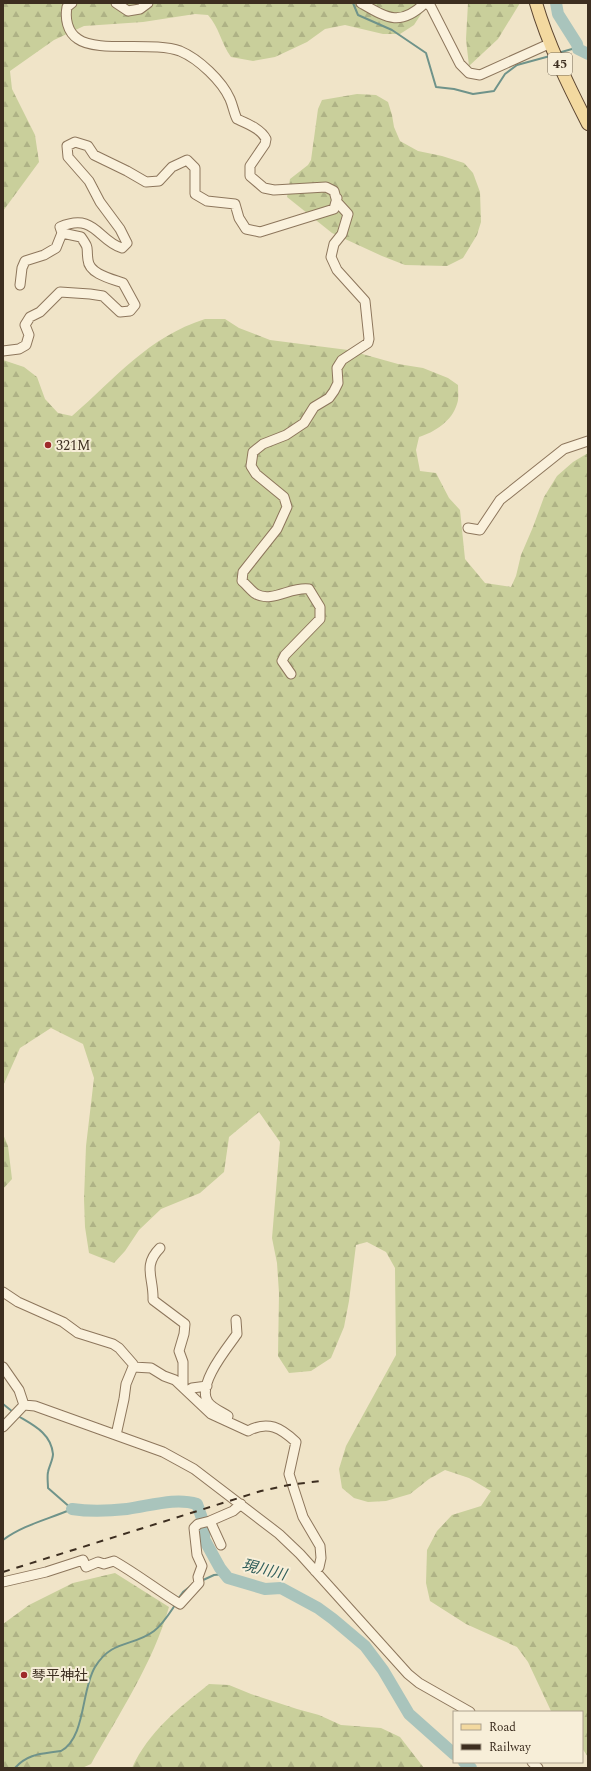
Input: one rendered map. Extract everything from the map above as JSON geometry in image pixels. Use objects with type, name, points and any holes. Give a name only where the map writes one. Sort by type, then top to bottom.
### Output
[{"type":"main road","name":"45","points":[[536,3],[571,90],[588,124]]},
{"type":"street","points":[[72,3],[66,7],[65,18],[72,34],[81,41],[106,46],[162,47],[180,52],[209,70],[230,99],[238,119],[264,134],[266,139],[265,144],[250,166],[250,176],[264,188],[274,190],[326,187],[334,191],[337,202],[348,214],[342,234],[334,244],[331,257],[338,270],[365,300],[369,338],[368,343],[342,360],[337,368],[338,383],[329,398],[314,407],[304,423],[286,435],[263,444],[253,452],[251,466],[256,474],[284,497],[287,507],[277,529],[243,572],[242,581],[256,594],[268,597],[302,588],[309,589],[320,607],[320,619],[285,655],[282,661],[290,674]]},
{"type":"street","points":[[116,3],[128,11],[140,9],[148,3]]},
{"type":"street","points":[[361,3],[384,16],[395,19],[418,10],[426,3],[460,64],[469,73],[480,75],[551,43]]},
{"type":"street","points":[[20,285],[22,268],[25,261],[44,255],[56,248],[62,233],[60,227],[70,223],[85,224],[93,227],[114,246],[122,248],[127,243],[117,224],[100,202],[89,181],[68,157],[67,146],[75,142],[88,146],[94,155],[146,182],[158,181],[172,167],[187,160],[195,168],[195,194],[207,201],[234,204],[238,218],[246,229],[260,232],[334,209],[336,198]]},
{"type":"street","points":[[3,351],[19,349],[26,345],[29,335],[25,325],[30,317],[40,312],[60,292],[103,296],[120,312],[130,311],[135,305],[123,283],[95,272],[88,262],[88,248],[81,237],[62,233]]},
{"type":"street","points":[[468,528],[480,530],[500,500],[564,449],[588,440]]},
{"type":"street","points":[[160,1248],[149,1262],[153,1300],[185,1324],[179,1351],[183,1362],[185,1389]]},
{"type":"street","points":[[3,1292],[18,1302],[64,1322],[78,1334],[113,1344],[119,1348],[133,1364],[126,1384],[116,1435]]},
{"type":"street","points":[[227,1422],[228,1416],[208,1402],[205,1395],[215,1363],[237,1334],[236,1320]]},
{"type":"street","points":[[3,1367],[19,1390],[19,1410]]},
{"type":"street","points":[[133,1367],[151,1368],[157,1373],[175,1380],[211,1414],[227,1422],[248,1431],[252,1428],[277,1427],[296,1442],[289,1474],[302,1517],[320,1546],[321,1558],[319,1568],[315,1571]]},
{"type":"street","points":[[185,1389],[207,1386]]},
{"type":"street","points":[[3,1427],[19,1410],[35,1406],[179,1459],[279,1534],[315,1571],[408,1674],[419,1683],[468,1711]]},
{"type":"street","points":[[3,1582],[46,1572],[83,1560],[86,1567],[98,1562],[104,1564],[114,1561],[135,1573],[176,1602],[198,1580],[202,1566],[196,1548],[194,1528],[198,1524],[210,1521],[233,1511],[241,1504]]},
{"type":"street","points":[[210,1521],[221,1545]]},
{"type":"green space","points":[[3,3],[426,3],[425,8],[414,25],[400,34],[383,34],[345,25],[325,29],[307,42],[275,57],[253,61],[231,57],[215,25],[208,15],[195,14],[143,22],[84,26],[54,40],[10,71],[12,89],[35,135],[39,162],[3,211]]},
{"type":"green space","points":[[468,3],[520,3],[498,39],[469,66],[466,39]]},
{"type":"green space","points":[[357,94],[376,95],[388,102],[394,127],[400,141],[418,151],[442,156],[464,163],[473,173],[480,192],[481,222],[477,235],[463,258],[447,266],[405,265],[332,233],[287,197],[290,179],[308,165],[311,160],[318,109],[322,100]]},
{"type":"green space","points":[[205,319],[225,319],[239,328],[270,340],[348,350],[398,364],[423,368],[448,378],[458,385],[458,402],[455,410],[447,421],[437,429],[419,437],[416,450],[420,471],[436,473],[449,498],[460,510],[465,559],[485,583],[511,587],[516,576],[521,555],[544,497],[557,476],[573,462],[588,453],[588,1757],[583,1750],[583,1711],[551,1711],[528,1662],[517,1647],[466,1624],[430,1601],[426,1583],[427,1550],[437,1531],[452,1515],[481,1506],[491,1491],[469,1478],[445,1470],[429,1479],[410,1494],[386,1501],[368,1502],[354,1498],[342,1488],[339,1469],[346,1446],[396,1355],[395,1268],[386,1252],[367,1242],[356,1245],[344,1327],[331,1358],[311,1371],[289,1373],[278,1356],[279,1293],[277,1263],[272,1238],[280,1142],[259,1112],[229,1137],[224,1172],[200,1193],[161,1209],[139,1230],[125,1251],[114,1263],[89,1253],[85,1227],[84,1199],[86,1146],[94,1078],[83,1044],[51,1028],[20,1048],[3,1086],[3,360],[24,367],[37,377],[45,399],[58,413],[72,416],[118,373],[149,348],[166,336]]},
{"type":"green space","points":[[3,1134],[8,1146],[12,1179],[3,1189]]},
{"type":"green space","points":[[115,1573],[169,1607],[145,1668],[124,1707],[91,1764],[82,1768],[3,1768],[3,1624],[29,1605],[73,1583]]},
{"type":"green space","points":[[209,1684],[229,1685],[251,1694],[319,1715],[341,1725],[381,1728],[400,1737],[424,1768],[132,1768],[147,1743],[165,1722]]},
{"type":"waterway","points":[[353,3],[358,15],[392,30],[426,53],[436,87],[454,89],[473,94],[494,91],[505,74],[517,65],[550,56]]},
{"type":"waterway","points":[[556,3],[558,14],[577,44],[578,49],[588,54]]},
{"type":"waterway","points":[[558,53],[578,49]]},
{"type":"waterway","points":[[3,1404],[13,1412]]},
{"type":"waterway","points":[[3,1540],[19,1530],[72,1509],[48,1488],[48,1474],[53,1454],[49,1440],[40,1430],[18,1416]]},
{"type":"waterway","name":"現川川","points":[[72,1509],[93,1511],[127,1509],[180,1501],[197,1504],[205,1527],[204,1539],[220,1568],[228,1578],[265,1589],[281,1588],[318,1608],[333,1619],[365,1646],[383,1670],[409,1714],[453,1753]]},
{"type":"waterway","points":[[201,1581],[214,1575],[225,1574]]},
{"type":"waterway","points":[[178,1599],[183,1592],[192,1585]]},
{"type":"waterway","points":[[15,1768],[25,1759],[36,1755],[61,1751],[69,1744],[75,1735],[79,1724],[87,1688],[95,1667],[108,1652],[123,1644],[146,1636],[154,1631],[163,1622],[175,1605]]},
{"type":"waterway","name":"現川川","points":[[465,1763],[471,1768]]},
{"type":"railway","points":[[3,1572],[261,1491],[289,1485],[320,1481]]},
{"type":"place","name":"321M","points":[[48,445]]},
{"type":"place","name":"琴平神社","points":[[24,1675]]}]
